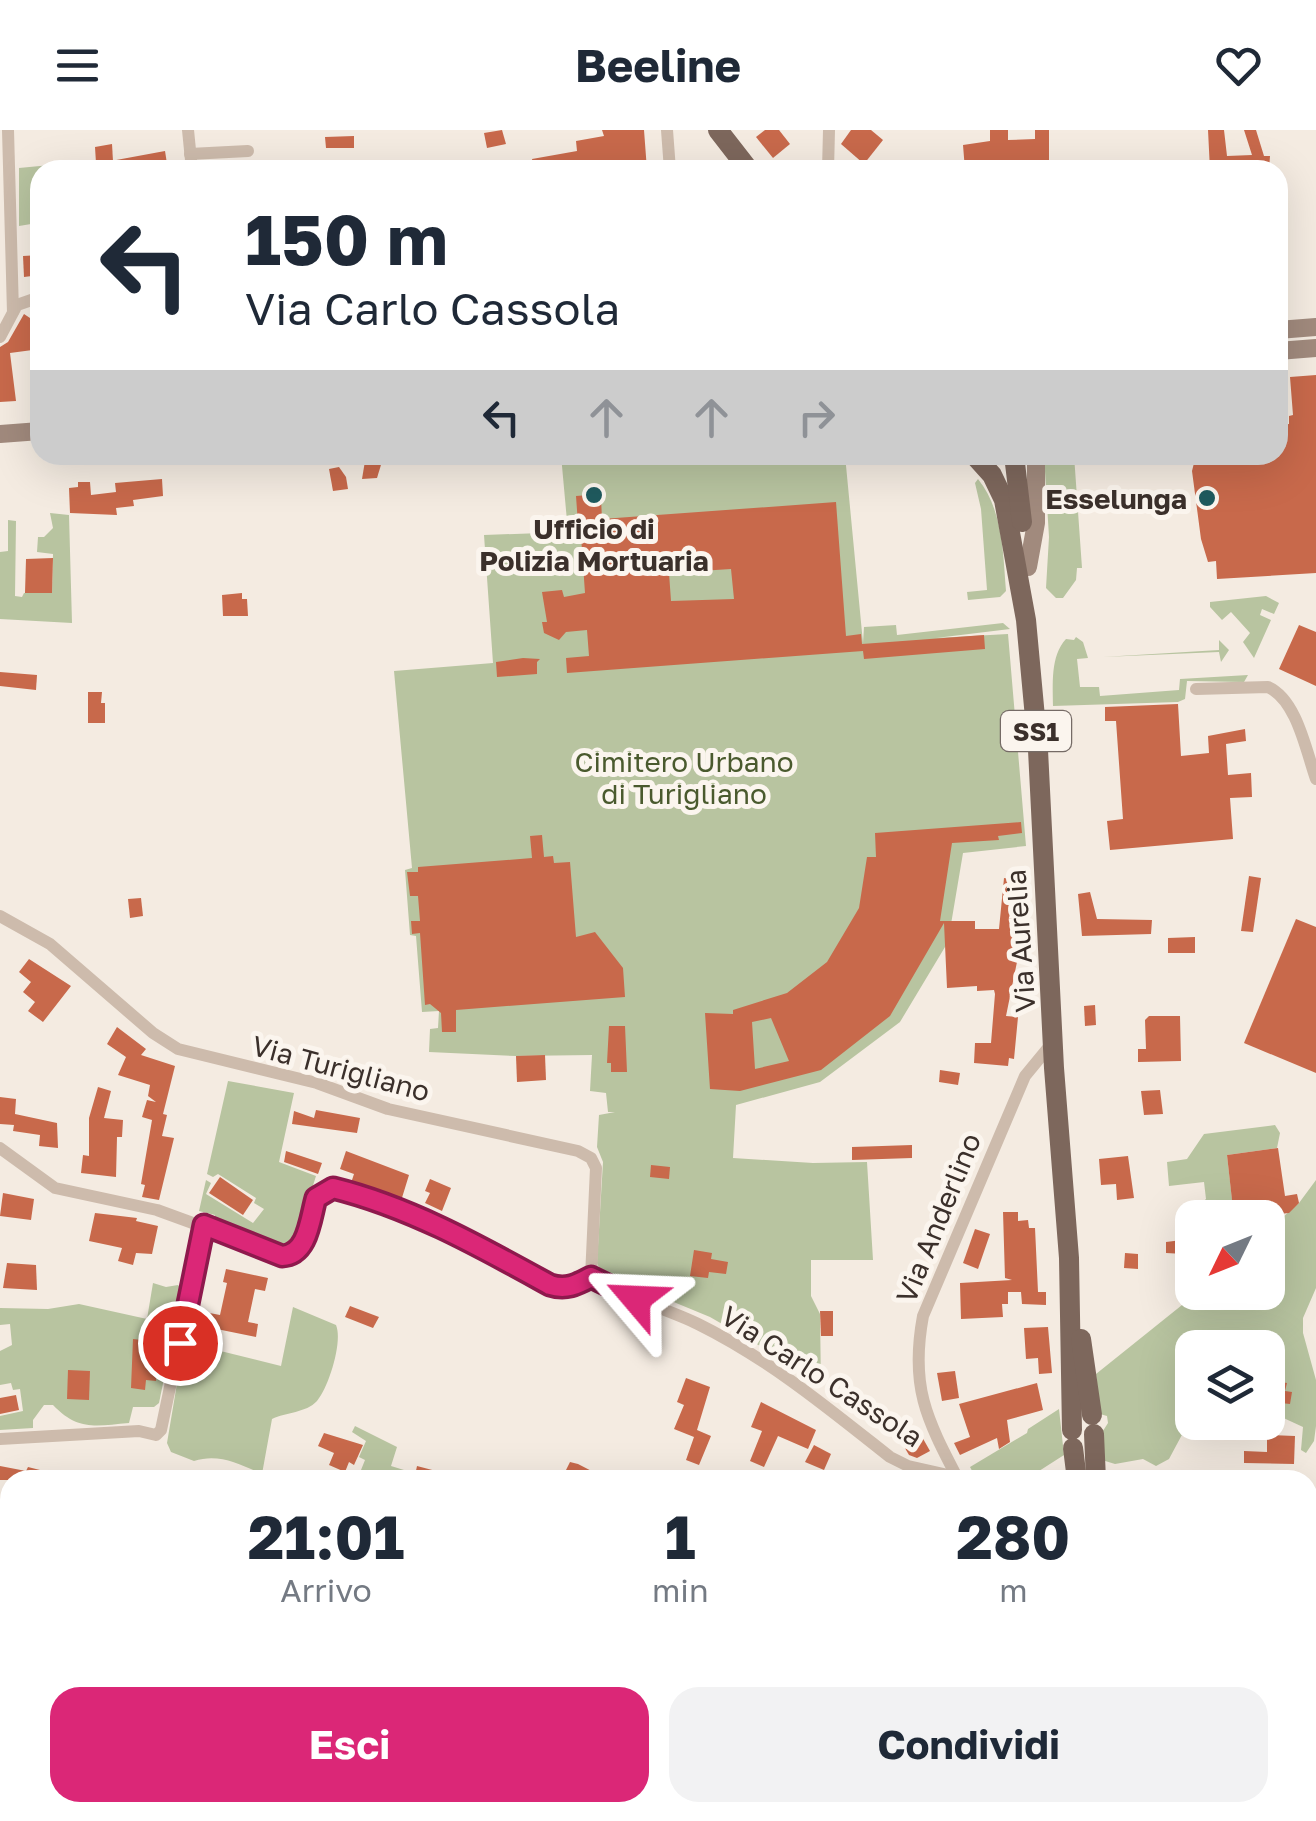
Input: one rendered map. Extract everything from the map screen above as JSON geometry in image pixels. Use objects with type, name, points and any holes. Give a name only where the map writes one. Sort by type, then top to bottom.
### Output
[{"type":"main road","points":[[718,130],[741,160]]},
{"type":"main road","points":[[1288,329],[1316,328]]},
{"type":"main road","points":[[1288,349],[1316,348]]},
{"type":"main road","points":[[0,434],[30,432]]},
{"type":"main road","name":"Via Aurelia","points":[[983,465],[1004,500],[1026,620],[1083,1432]]},
{"type":"main road","name":"Via Aurelia","points":[[1015,465],[1028,567],[1026,620]]},
{"type":"main road","name":"SS1","points":[[1028,567],[1036,523],[1036,465]]},
{"type":"main road","name":"SS1","points":[[1077,1470],[1083,1432]]},
{"type":"main road","name":"SS1","points":[[1083,1432],[1093,1470]]},
{"type":"street","points":[[8,130],[6,240],[14,312]]},
{"type":"street","points":[[188,130],[191,160]]},
{"type":"street","points":[[667,130],[669,160]]},
{"type":"street","points":[[828,160],[829,130]]},
{"type":"street","points":[[190,154],[248,151]]},
{"type":"street","points":[[0,336],[17,305],[30,300]]},
{"type":"street","points":[[1196,689],[1268,687],[1278,692],[1291,711],[1316,780]]},
{"type":"street","name":"Via Turigliano","points":[[0,916],[50,944],[153,1033],[178,1049],[317,1083],[388,1109],[578,1151],[591,1158],[596,1168],[591,1277]]},
{"type":"street","name":"Via Anderlino","points":[[954,1470],[919,1390],[917,1349],[924,1316],[1026,1076],[1053,1042]]},
{"type":"street","points":[[0,1148],[55,1188],[136,1203],[282,1256],[290,1256],[302,1247],[316,1198],[333,1188],[466,1239],[550,1285],[574,1286],[591,1277]]},
{"type":"street","points":[[0,1440],[139,1430],[156,1435],[161,1430],[204,1225]]},
{"type":"street","name":"Via Carlo Cassola","points":[[591,1277],[606,1287],[697,1323],[768,1363],[890,1457],[923,1470]]},
{"type":"green space","points":[[30,167],[30,224],[19,226],[19,168]]},
{"type":"green space","name":"Cimitero Urbano di Turigliano","points":[[562,465],[846,465],[863,643],[864,627],[896,625],[897,635],[1003,623],[1010,629],[936,638],[1008,634],[1026,846],[963,853],[948,942],[900,1022],[820,1082],[736,1105],[733,1158],[867,1162],[873,1260],[811,1260],[811,1296],[820,1314],[821,1387],[710,1317],[601,1272],[597,1263],[603,1162],[597,1147],[599,1115],[615,1112],[608,1112],[606,1093],[590,1091],[592,1055],[429,1052],[430,1029],[438,1028],[439,1011],[422,1012],[416,936],[410,935],[405,870],[412,868],[394,671],[493,663],[484,535],[568,532]]},
{"type":"green space","points":[[1045,465],[1075,465],[1082,568],[1077,568],[1076,580],[1063,598],[1056,598],[1046,588],[1049,537]]},
{"type":"green space","points":[[978,479],[997,518],[1006,591],[1000,597],[968,600],[967,592],[987,590],[981,509],[975,483]]},
{"type":"green space","points":[[50,513],[69,515],[72,623],[0,619],[0,552],[8,551],[8,520],[16,521],[15,596],[52,593],[53,554],[37,552],[38,537],[44,537],[53,528]]},
{"type":"green space","points":[[1266,596],[1279,603],[1274,614],[1262,609],[1260,615],[1271,620],[1254,658],[1243,642],[1250,633],[1231,612],[1222,620],[1210,602]]},
{"type":"green space","points":[[1076,637],[1083,642],[1088,658],[1077,659],[1080,687],[1099,687],[1100,696],[1179,690],[1180,679],[1248,675],[1244,682],[1187,681],[1185,699],[1178,702],[1053,706],[1057,654],[1066,639]]},
{"type":"green space","points":[[1219,640],[1229,650],[1221,662],[1219,652],[1103,657],[1219,650]]},
{"type":"green space","points":[[228,1081],[294,1093],[279,1162],[316,1176],[295,1242],[282,1246],[214,1221],[215,1215],[199,1211],[206,1180],[211,1183],[206,1194],[253,1223],[264,1209],[254,1203],[256,1198],[218,1174],[207,1174]]},
{"type":"green space","points":[[1275,1125],[1280,1133],[1277,1148],[1227,1155],[1232,1200],[1205,1200],[1204,1182],[1169,1186],[1167,1162],[1187,1159],[1204,1134]]},
{"type":"green space","points":[[1316,1180],[1316,1288],[1303,1318],[1303,1333],[1316,1380],[1316,1426],[1314,1441],[1306,1453],[1301,1450],[1303,1427],[1285,1419],[1285,1330],[1175,1330],[1175,1440],[1179,1440],[1169,1459],[1156,1466],[1143,1459],[1115,1464],[1102,1460],[1101,1434],[1108,1423],[1107,1416],[1100,1414],[1096,1374],[1176,1310],[1285,1310],[1285,1215]]},
{"type":"green space","points":[[153,1283],[178,1285],[182,1290],[159,1403],[154,1407],[133,1407],[129,1423],[97,1425],[79,1423],[53,1405],[44,1405],[33,1420],[33,1428],[0,1430],[0,1416],[23,1411],[20,1389],[13,1390],[11,1383],[0,1385],[0,1351],[12,1345],[10,1324],[0,1325],[0,1308],[48,1309],[79,1304],[147,1319]]},
{"type":"green space","points":[[293,1307],[336,1325],[334,1364],[326,1385],[317,1401],[307,1408],[272,1419],[263,1470],[212,1458],[194,1461],[171,1452],[167,1443],[184,1342],[281,1366]]},
{"type":"green space","points":[[1059,1409],[1064,1455],[1041,1470],[972,1470],[970,1467]]},
{"type":"green space","points":[[355,1426],[397,1447],[391,1466],[404,1470],[361,1470],[365,1460],[359,1457],[366,1441],[352,1432]]},
{"type":"building","points":[[502,130],[506,144],[487,148],[484,133]]},
{"type":"building","points":[[602,130],[644,130],[646,160],[532,160],[577,151],[576,141],[604,136]]},
{"type":"building","points":[[765,130],[779,130],[790,144],[773,158],[756,137]]},
{"type":"building","points":[[851,130],[871,130],[883,140],[867,160],[859,160],[841,144]]},
{"type":"building","points":[[990,130],[1008,130],[1008,140],[1035,139],[1035,130],[1049,130],[1049,160],[964,160],[963,145],[990,141]]},
{"type":"building","points":[[1208,130],[1224,130],[1227,156],[1252,155],[1244,130],[1256,130],[1264,156],[1270,156],[1270,160],[1210,160]]},
{"type":"building","points":[[354,136],[354,148],[326,148],[325,137]]},
{"type":"building","points":[[112,144],[113,160],[96,160],[95,147]]},
{"type":"building","points":[[165,151],[166,160],[116,160]]},
{"type":"building","points":[[23,256],[30,256],[30,276],[24,277]]},
{"type":"building","points":[[24,314],[30,318],[30,350],[10,353],[16,401],[0,402],[0,347],[8,342]]},
{"type":"building","points":[[1316,375],[1316,573],[1217,579],[1216,561],[1208,562],[1201,539],[1194,465],[1288,465],[1288,424],[1289,416],[1293,415],[1290,377]]},
{"type":"building","points":[[364,465],[381,465],[377,478],[362,479]]},
{"type":"building","points":[[339,467],[348,489],[333,491],[329,469]]},
{"type":"building","points":[[162,479],[163,496],[133,500],[134,506],[116,508],[117,515],[70,513],[69,488],[78,487],[78,482],[90,482],[91,495],[116,492],[115,483]]},
{"type":"building","points":[[576,496],[601,498],[602,519],[836,502],[846,636],[861,634],[862,644],[984,635],[985,649],[864,659],[863,651],[567,673],[566,658],[589,656],[587,630],[566,632],[559,640],[544,633],[542,622],[547,622],[542,592],[562,590],[564,597],[585,593],[581,536],[575,537]],"holes":[[[731,569],[734,599],[671,601],[669,573]]]},
{"type":"building","points":[[53,558],[52,593],[25,593],[26,559]]},
{"type":"building","points":[[242,593],[242,599],[247,599],[248,616],[223,616],[222,595]]},
{"type":"building","points":[[1299,625],[1316,632],[1316,686],[1279,669]]},
{"type":"building","points":[[540,659],[537,674],[497,677],[496,662]]},
{"type":"building","points":[[0,672],[37,675],[36,690],[0,686]]},
{"type":"building","points":[[88,692],[102,692],[105,723],[88,723]]},
{"type":"building","points":[[1178,704],[1181,756],[1209,753],[1208,736],[1245,729],[1246,741],[1226,744],[1228,775],[1251,773],[1252,797],[1230,798],[1233,839],[1110,850],[1107,821],[1123,819],[1116,721],[1105,721],[1105,707]]},
{"type":"building","points":[[1021,822],[1022,833],[998,836],[999,840],[952,843],[940,921],[975,921],[975,929],[999,929],[1004,878],[1016,880],[1011,930],[1017,930],[1018,957],[1006,1016],[1018,1017],[1014,1059],[1009,1058],[1008,1066],[974,1063],[975,1043],[991,1043],[995,994],[994,990],[977,991],[977,986],[947,988],[944,923],[890,1016],[821,1070],[740,1091],[710,1089],[705,1013],[733,1014],[733,1010],[787,993],[827,962],[859,908],[867,857],[876,857],[875,833]],"holes":[[[771,1018],[789,1061],[755,1069],[752,1022]]]},
{"type":"building","points":[[542,835],[544,857],[553,856],[554,863],[570,862],[576,937],[595,932],[623,968],[625,997],[456,1010],[456,1032],[442,1032],[441,1013],[430,1004],[425,1005],[420,933],[412,934],[411,921],[420,921],[418,896],[410,896],[407,872],[418,872],[418,867],[532,858],[530,836]]},
{"type":"building","points":[[1249,876],[1261,878],[1253,932],[1241,931]]},
{"type":"building","points":[[1090,892],[1097,919],[1152,920],[1151,934],[1082,936],[1078,894]]},
{"type":"building","points":[[141,898],[143,916],[130,918],[128,899]]},
{"type":"building","points":[[1296,919],[1316,927],[1316,1073],[1244,1043]]},
{"type":"building","points":[[1195,937],[1195,953],[1168,953],[1168,938]]},
{"type":"building","points":[[29,959],[71,986],[43,1022],[28,1011],[35,1002],[23,992],[31,982],[19,972]]},
{"type":"building","points":[[1095,1005],[1096,1025],[1085,1026],[1084,1006]]},
{"type":"building","points":[[1149,1016],[1180,1016],[1181,1061],[1138,1062],[1138,1049],[1146,1049],[1145,1020]]},
{"type":"building","points":[[609,1026],[625,1026],[627,1072],[611,1072],[611,1063],[607,1063]]},
{"type":"building","points":[[117,1027],[146,1049],[141,1055],[175,1066],[163,1114],[167,1115],[162,1136],[174,1138],[159,1200],[142,1197],[145,1185],[141,1184],[152,1120],[142,1117],[147,1100],[156,1102],[148,1096],[150,1085],[118,1075],[126,1057],[107,1044]]},
{"type":"building","points":[[545,1055],[546,1080],[517,1082],[516,1056]]},
{"type":"building","points":[[940,1070],[960,1073],[958,1085],[939,1082]]},
{"type":"building","points":[[98,1087],[111,1091],[104,1118],[123,1120],[122,1137],[117,1137],[116,1177],[81,1173],[83,1155],[89,1156],[89,1118]]},
{"type":"building","points":[[1160,1090],[1163,1114],[1144,1115],[1141,1091]]},
{"type":"building","points":[[0,1097],[16,1099],[15,1114],[57,1123],[58,1148],[39,1146],[40,1135],[13,1131],[14,1125],[0,1124]]},
{"type":"building","points":[[316,1110],[360,1118],[357,1133],[292,1124],[294,1111],[314,1118]]},
{"type":"building","points":[[912,1145],[912,1158],[852,1160],[852,1147]]},
{"type":"building","points":[[1278,1148],[1285,1196],[1297,1194],[1299,1203],[1285,1213],[1285,1200],[1232,1200],[1227,1155]]},
{"type":"building","points":[[286,1151],[322,1163],[318,1174],[284,1162]]},
{"type":"building","points":[[346,1151],[409,1175],[401,1201],[351,1183],[354,1174],[340,1169]]},
{"type":"building","points":[[1128,1156],[1134,1198],[1117,1200],[1116,1184],[1101,1185],[1099,1159]]},
{"type":"building","points":[[651,1165],[670,1167],[669,1179],[650,1177]]},
{"type":"building","points":[[220,1177],[253,1200],[243,1215],[209,1193]]},
{"type":"building","points":[[430,1179],[451,1188],[442,1211],[425,1203]]},
{"type":"building","points":[[3,1193],[34,1199],[31,1220],[0,1216]]},
{"type":"building","points":[[1003,1212],[1018,1212],[1018,1221],[1028,1220],[1029,1228],[1035,1228],[1038,1292],[1046,1292],[1046,1305],[1022,1304],[1021,1292],[1008,1292],[1008,1304],[1002,1304],[1003,1317],[961,1319],[960,1283],[1012,1280],[1005,1278]]},
{"type":"building","points":[[95,1213],[137,1218],[136,1221],[158,1226],[152,1254],[136,1253],[133,1265],[118,1261],[122,1248],[89,1241]]},
{"type":"building","points":[[975,1229],[990,1234],[978,1269],[963,1263]]},
{"type":"building","points":[[1175,1241],[1175,1254],[1166,1253],[1166,1242]]},
{"type":"building","points":[[694,1250],[712,1253],[711,1259],[728,1262],[726,1274],[690,1276]]},
{"type":"building","points":[[1125,1253],[1138,1254],[1138,1269],[1124,1268]]},
{"type":"building","points":[[7,1263],[36,1265],[37,1290],[3,1288]]},
{"type":"building","points":[[226,1269],[268,1278],[265,1291],[255,1289],[248,1322],[258,1324],[256,1337],[197,1325],[199,1311],[220,1315]]},
{"type":"building","points":[[350,1306],[379,1317],[373,1328],[345,1317]]},
{"type":"building","points":[[820,1311],[833,1311],[833,1336],[821,1336]]},
{"type":"building","points":[[1048,1327],[1052,1373],[1039,1374],[1038,1358],[1026,1359],[1024,1328]]},
{"type":"building","points":[[133,1339],[159,1342],[156,1381],[146,1380],[145,1390],[131,1388]]},
{"type":"building","points":[[68,1370],[90,1371],[89,1400],[67,1399]]},
{"type":"building","points":[[955,1371],[959,1398],[942,1401],[937,1373]]},
{"type":"building","points":[[686,1378],[710,1387],[697,1430],[711,1436],[699,1465],[686,1460],[694,1437],[674,1429],[684,1405],[677,1402]]},
{"type":"building","points":[[1037,1383],[1043,1410],[1007,1420],[1010,1442],[999,1449],[997,1438],[960,1455],[954,1443],[970,1437],[959,1404]]},
{"type":"building","points":[[1285,1391],[1292,1392],[1290,1404],[1285,1403]]},
{"type":"building","points":[[16,1395],[19,1410],[0,1414],[0,1398]]},
{"type":"building","points":[[761,1402],[816,1430],[808,1449],[778,1436],[764,1467],[750,1461],[762,1431],[751,1427]]},
{"type":"building","points":[[917,1428],[930,1451],[917,1458],[909,1455],[899,1438]]},
{"type":"building","points":[[324,1433],[363,1445],[354,1465],[349,1462],[346,1470],[329,1465],[334,1453],[318,1446]]},
{"type":"building","points":[[1295,1436],[1294,1464],[1244,1463],[1244,1451],[1267,1452],[1267,1440]]},
{"type":"building","points":[[814,1445],[831,1454],[824,1470],[805,1462]]},
{"type":"building","points":[[570,1462],[590,1470],[566,1470]]},
{"type":"place","name":"Ufficio di Polizia Mortuaria","points":[[594,495]]},
{"type":"place","name":"Esselunga","points":[[1207,498]]},
{"type":"route","points":[[180,1343],[204,1225],[290,1256],[302,1247],[316,1198],[320,1192],[333,1188],[466,1239],[550,1285],[574,1286],[591,1277],[636,1299]]}]
